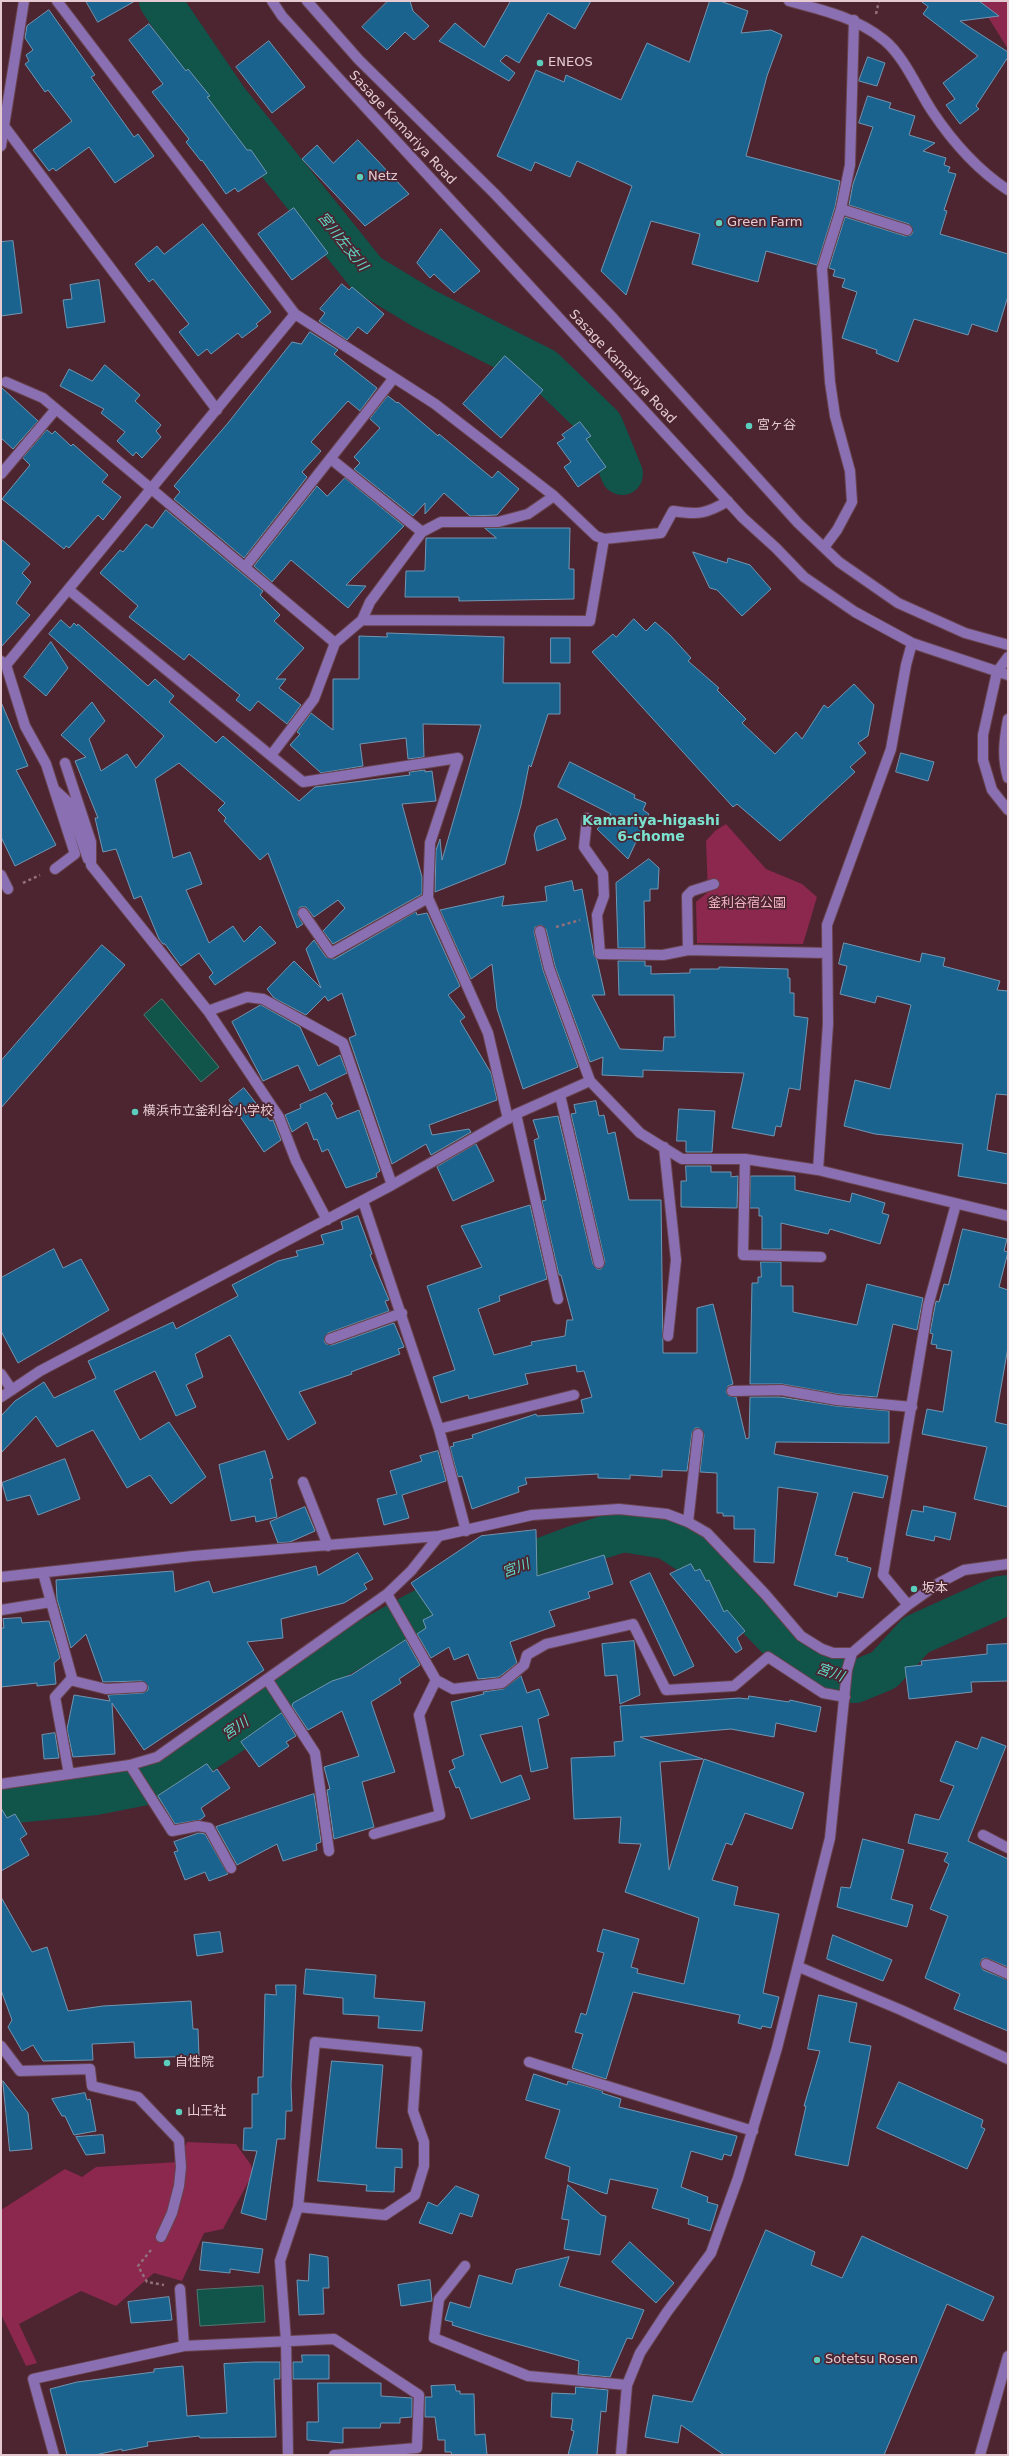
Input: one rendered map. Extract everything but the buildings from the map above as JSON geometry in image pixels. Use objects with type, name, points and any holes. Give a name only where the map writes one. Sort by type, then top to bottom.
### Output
[{"type":"street","points":[[1,146],[24,1]]},
{"type":"street","points":[[57,1],[295,314],[435,404],[554,496],[596,536],[604,538],[661,533],[673,511],[691,514],[710,512],[728,501]]},
{"type":"street","name":"Sasage Kamariya Road","points":[[272,1],[282,16],[728,501],[804,577],[855,612],[912,643],[1008,675]]},
{"type":"street","name":"Sasage Kamariya Road","points":[[307,1],[359,60],[494,193],[613,318],[798,523],[825,546],[839,562],[898,603],[965,633],[1008,645]]},
{"type":"street","points":[[789,1],[854,20],[885,41],[899,58],[933,113],[963,149],[992,180],[1008,190]]},
{"type":"street","points":[[825,546],[838,530],[852,502],[850,471],[835,416],[829,369],[822,269],[841,209],[850,165],[854,20]]},
{"type":"street","points":[[4,126],[217,410]]},
{"type":"street","points":[[841,209],[907,230]]},
{"type":"street","points":[[55,869],[75,854],[46,764],[25,726],[4,663],[69,590],[153,490],[295,314]]},
{"type":"street","points":[[245,567],[394,379]]},
{"type":"street","points":[[6,382],[43,398],[335,642]]},
{"type":"street","points":[[1,474],[56,409]]},
{"type":"street","points":[[331,459],[422,532]]},
{"type":"street","points":[[272,754],[314,699],[335,642],[362,620],[370,602],[422,532],[441,522],[498,522],[528,514],[554,496]]},
{"type":"street","points":[[362,620],[590,621],[604,538]]},
{"type":"street","points":[[69,590],[272,754],[303,782],[458,758],[430,843],[428,898],[488,1033],[512,1116],[558,1299]]},
{"type":"street","points":[[818,1170],[828,1024],[827,926],[890,749],[906,665],[912,643]]},
{"type":"street","points":[[1008,657],[997,672],[982,735],[982,760],[992,790],[1008,810]]},
{"type":"street","points":[[1008,719],[1003,742],[1003,761],[1008,778]]},
{"type":"street","points":[[65,763],[91,842],[91,865]]},
{"type":"street","points":[[54,789],[68,802],[91,865],[208,1011],[279,1117],[296,1161],[327,1220]]},
{"type":"street","points":[[587,818],[584,847],[603,874],[604,896],[597,915],[600,954],[663,954],[688,950],[827,952]]},
{"type":"street","points":[[1,875],[8,889]]},
{"type":"street","points":[[688,950],[687,896],[692,891],[714,884]]},
{"type":"street","points":[[303,912],[331,953],[428,898]]},
{"type":"street","points":[[540,931],[549,968],[590,1081],[640,1133],[682,1159],[745,1159],[818,1170],[1008,1216]]},
{"type":"street","points":[[208,1011],[247,996],[263,999],[343,1043],[392,1185]]},
{"type":"street","points":[[1,1397],[40,1371],[363,1201],[512,1116],[590,1081]]},
{"type":"street","points":[[560,1095],[599,1263]]},
{"type":"street","points":[[664,1147],[676,1260],[668,1336]]},
{"type":"street","points":[[745,1159],[743,1256],[821,1258]]},
{"type":"street","points":[[363,1201],[402,1313],[439,1429],[466,1531]]},
{"type":"street","points":[[908,1605],[882,1575],[912,1407],[928,1306],[956,1204]]},
{"type":"street","points":[[330,1339],[402,1313]]},
{"type":"street","points":[[1,1374],[12,1390]]},
{"type":"street","points":[[732,1391],[781,1390],[837,1400],[912,1407]]},
{"type":"street","points":[[439,1429],[574,1395]]},
{"type":"street","points":[[688,1522],[698,1434]]},
{"type":"street","points":[[303,1482],[328,1546]]},
{"type":"street","points":[[1,1577],[194,1556],[439,1536],[532,1515],[619,1509],[667,1514],[688,1522],[707,1533],[766,1594],[800,1636],[822,1650],[833,1653],[852,1653]]},
{"type":"street","points":[[1,1784],[130,1765],[157,1757],[387,1594],[412,1571],[439,1536]]},
{"type":"street","points":[[621,2455],[627,2385],[648,2342],[667,2312],[711,2253],[753,2131],[799,1967],[830,1838],[847,1670],[852,1653],[908,1605],[939,1583],[964,1570],[1008,1564]]},
{"type":"street","points":[[43,1573],[72,1678],[55,1697],[69,1774]]},
{"type":"street","points":[[387,1594],[436,1680],[453,1689],[502,1683],[524,1665],[527,1655],[546,1644],[633,1624],[666,1690],[734,1686],[768,1657],[823,1693],[845,1694]]},
{"type":"street","points":[[1,1610],[51,1602]]},
{"type":"street","points":[[267,1679],[315,1753],[329,1851]]},
{"type":"street","points":[[70,1680],[106,1689],[142,1687]]},
{"type":"street","points":[[374,1834],[440,1815],[418,1715],[436,1680]]},
{"type":"street","points":[[130,1765],[172,1831],[198,1826],[209,1828],[231,1868]]},
{"type":"street","points":[[982,1836],[1008,1848]]},
{"type":"street","points":[[986,1964],[1008,1974]]},
{"type":"street","points":[[799,1967],[887,2004],[1008,2059]]},
{"type":"street","points":[[288,2455],[286,2341],[280,2261],[298,2207],[315,2042],[417,2052],[413,2111],[424,2142],[424,2166],[415,2195],[385,2215],[298,2207]]},
{"type":"street","points":[[1,2046],[20,2071],[90,2069],[92,2086],[138,2097],[179,2140],[179,2186],[172,2213],[161,2237]]},
{"type":"street","points":[[529,2062],[753,2131]]},
{"type":"street","points":[[464,2266],[439,2299],[434,2338],[528,2376],[627,2385]]},
{"type":"street","points":[[180,2289],[184,2346]]},
{"type":"street","points":[[54,2455],[33,2379],[184,2346],[334,2339],[418,2395],[417,2448],[334,2455]]},
{"type":"street","points":[[980,2455],[1008,2356]]},
{"type":"path","points":[[8,889],[55,869]]},
{"type":"path","points":[[540,931],[597,915]]},
{"type":"path","points":[[161,2237],[138,2266],[148,2282],[180,2289]]},
{"type":"green space","points":[[978,1],[1008,1],[1008,49]]},
{"type":"green space","name":"釜利谷宿公園","points":[[726,824],[766,869],[802,884],[817,897],[803,944],[697,943],[696,902],[708,892],[706,841],[715,831]]},
{"type":"green space","points":[[187,2142],[236,2144],[251,2165],[253,2173],[223,2229],[204,2233],[182,2281],[154,2273],[116,2306],[81,2291],[19,2324],[37,2363],[26,2366],[1,2314],[1,2210],[65,2169],[82,2177],[96,2167],[178,2162]]},
{"type":"shaded area","points":[[162,999],[219,1067],[201,1082],[144,1015]]},
{"type":"shaded area","points":[[263,2286],[265,2322],[200,2326],[197,2290]]},
{"type":"waterway","name":"宮川左支川","points":[[160,1],[228,101],[367,274],[423,308],[544,369],[602,425],[622,474]]},
{"type":"waterway","name":"宮川","points":[[1,1807],[15,1802],[96,1794],[157,1782],[238,1729],[330,1661],[417,1613],[466,1587],[579,1545],[623,1531],[666,1538],[703,1562],[791,1652],[820,1672],[855,1682],[884,1670],[916,1635],[1000,1597],[1008,1596]]},
{"type":"place","name":"ENEOS","points":[[540,63]]},
{"type":"place","name":"Netz","points":[[360,177]]},
{"type":"place","name":"Green Farm","points":[[719,223]]},
{"type":"place","name":"宮ヶ谷","points":[[749,426]]},
{"type":"place","name":"横浜市立釜利谷小学校","points":[[135,1112]]},
{"type":"place","name":"坂本","points":[[914,1589]]},
{"type":"place","name":"自性院","points":[[167,2063]]},
{"type":"place","name":"山王社","points":[[179,2112]]},
{"type":"place","name":"Sotetsu Rosen","points":[[817,2360]]},
{"type":"district","name":"Kamariya-higashi 6-chome","points":[[651,830]]}]
